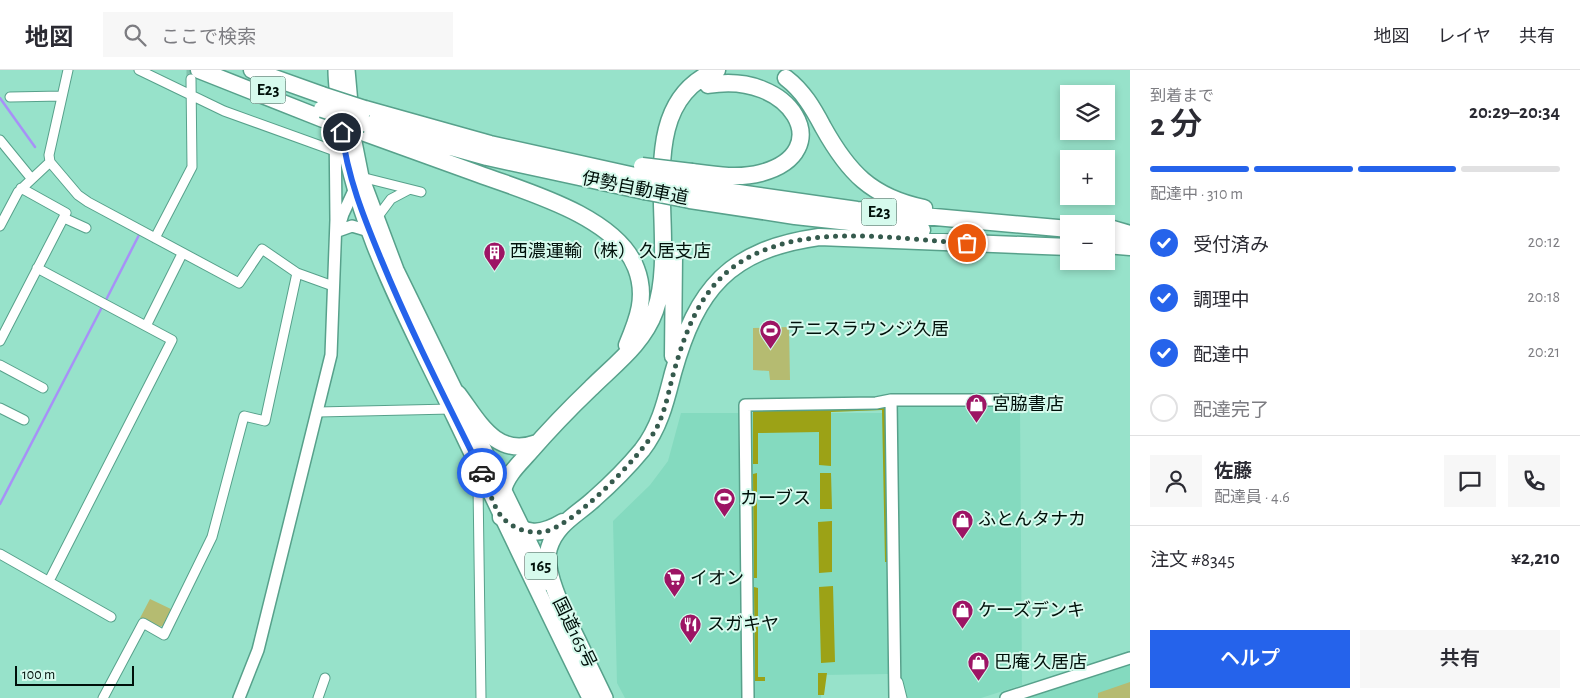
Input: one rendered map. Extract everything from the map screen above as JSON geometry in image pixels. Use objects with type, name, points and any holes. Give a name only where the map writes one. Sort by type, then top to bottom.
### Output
[{"type":"highway","name":"伊勢自動車道","points":[[214,70],[366,122],[496,159],[643,178],[857,210],[1060,228]]},
{"type":"highway","name":"伊勢自動車道","points":[[252,70],[322,108]]},
{"type":"highway","points":[[717,70],[699,79],[685,91],[674,108],[667,126],[661,163],[664,256],[662,286],[649,324],[641,339],[537,443],[512,471],[503,490],[501,517],[524,531],[549,530],[568,520],[593,500],[643,449],[656,429],[666,403],[672,378],[695,313],[710,290],[736,265],[753,254],[779,244],[819,237],[1060,247]]},
{"type":"highway","points":[[770,70],[787,79],[801,91],[848,167],[867,185],[879,192],[923,208],[1060,222]]},
{"type":"highway","name":"国道165号","points":[[340,71],[344,150],[356,183],[373,225],[396,270],[454,402],[501,517],[590,698]]},
{"type":"highway","points":[[672,378],[675,289],[671,163],[680,120],[688,103],[701,90],[731,76],[744,74],[768,80],[778,84],[791,96],[801,120],[801,129],[794,148],[780,163],[771,170],[691,186]]},
{"type":"highway","points":[[195,75],[322,108]]},
{"type":"highway","name":"伊勢自動車道","points":[[366,122],[490,144],[643,178]]},
{"type":"highway","points":[[366,122],[564,207],[605,231],[619,242],[636,267],[642,295],[638,318],[618,363]]},
{"type":"highway","name":"伊勢自動車道","points":[[691,186],[856,223],[1060,241]]},
{"type":"highway","points":[[1115,232],[1130,241]]},
{"type":"highway","points":[[1115,235],[1130,241]]},
{"type":"highway","points":[[1115,244],[1130,241]]},
{"type":"highway","points":[[454,402],[497,441],[516,448],[524,448],[537,443]]},
{"type":"highway","name":"国道165号","points":[[454,402],[524,531],[605,698]]},
{"type":"highway","points":[[568,520],[552,540],[548,549],[548,564],[554,584],[584,654]]},
{"type":"street","points":[[68,70],[48,155],[50,162],[78,195],[239,284],[262,249],[297,273],[333,286]]},
{"type":"street","points":[[138,70],[224,111],[335,151]]},
{"type":"street","points":[[243,697],[258,650],[331,355],[337,226],[335,151],[340,71]]},
{"type":"street","points":[[155,238],[192,167],[191,96],[195,75]]},
{"type":"street","points":[[10,97],[62,96]]},
{"type":"street","points":[[0,140],[30,178]]},
{"type":"street","points":[[0,226],[21,188],[50,162]]},
{"type":"street","points":[[337,226],[356,183],[421,192]]},
{"type":"street","points":[[0,341],[66,214],[21,188]]},
{"type":"street","points":[[337,226],[373,225],[391,199],[408,190]]},
{"type":"street","points":[[64,218],[86,228]]},
{"type":"street","points":[[146,326],[182,254]]},
{"type":"street","points":[[38,268],[172,340],[49,581]]},
{"type":"street","points":[[103,698],[142,623],[164,634],[168,627],[212,537],[244,416],[265,421],[297,273]]},
{"type":"street","points":[[0,365],[43,388]]},
{"type":"street","points":[[748,698],[745,405],[876,403],[891,400],[1017,400]]},
{"type":"street","points":[[891,400],[895,698]]},
{"type":"street","points":[[318,412],[454,402]]},
{"type":"street","points":[[0,408],[24,420]]},
{"type":"street","points":[[481,698],[478,484],[482,474]]},
{"type":"street","points":[[1,557],[49,581],[111,617]]},
{"type":"street","points":[[1006,698],[1130,658]]},
{"type":"street","points":[[895,672],[902,698]]},
{"type":"street","points":[[318,698],[325,678]]},
{"type":"shaded area","name":"テニスラウンジ久居","points":[[789,327],[790,380],[770,380],[769,371],[753,370],[753,328]]},
{"type":"shaded area","points":[[889,404],[892,562],[885,562],[882,410],[831,412],[831,466],[819,465],[819,432],[758,433],[758,464],[753,464],[753,407]]},
{"type":"shaded area","points":[[896,407],[1020,407],[1022,685],[981,698],[902,698]]},
{"type":"shaded area","points":[[681,413],[884,413],[888,674],[821,675],[821,698],[625,698],[617,683],[613,521],[650,485],[668,461]]},
{"type":"shaded area","points":[[757,473],[757,578],[754,578],[753,474]]},
{"type":"shaded area","points":[[820,473],[831,473],[832,509],[820,509]]},
{"type":"shaded area","points":[[832,521],[832,572],[819,573],[818,522]]},
{"type":"shaded area","points":[[833,586],[835,662],[821,663],[819,587]]},
{"type":"shaded area","points":[[754,587],[758,588],[758,677],[765,677],[765,681],[755,681]]},
{"type":"shaded area","points":[[150,599],[173,610],[166,625],[159,627],[140,618]]},
{"type":"shaded area","points":[[1130,659],[1130,698],[1006,698]]},
{"type":"shaded area","points":[[818,673],[827,673],[824,695],[818,695]]},
{"type":"shaded area","points":[[1130,682],[1130,698],[1098,698],[1098,693]]},
{"type":"waterway","points":[[0,98],[35,147]]},
{"type":"waterway","points":[[106,300],[140,233]]},
{"type":"waterway","points":[[0,504],[102,307]]},
{"type":"tunnel","points":[[191,70],[191,79]]},
{"type":"way so far","points":[[482,473],[501,517],[524,531],[542,532],[549,530],[568,520],[593,500],[643,449],[656,429],[666,403],[681,348],[695,313],[710,290],[720,279],[730,269],[753,254],[788,242],[819,237],[967,243]]},
{"type":"place","name":"西濃運輸（株） 久居支店","points":[[494,271]]},
{"type":"place","name":"テニスラウンジ久居","points":[[771,349]]},
{"type":"place","name":"宮脇書店","points":[[976,424]]},
{"type":"place","name":"カーブス","points":[[724,518]]},
{"type":"place","name":"ふとんタナカ","points":[[962,539]]},
{"type":"place","name":"イオン","points":[[674,598]]},
{"type":"place","name":"ケーズデンキ","points":[[962,630]]},
{"type":"place","name":"スガキヤ","points":[[691,644]]},
{"type":"place","name":"巴庵 久居店","points":[[978,682]]},
{"type":"route","points":[[342,132],[349,170],[369,231],[398,300],[482,473]]}]
